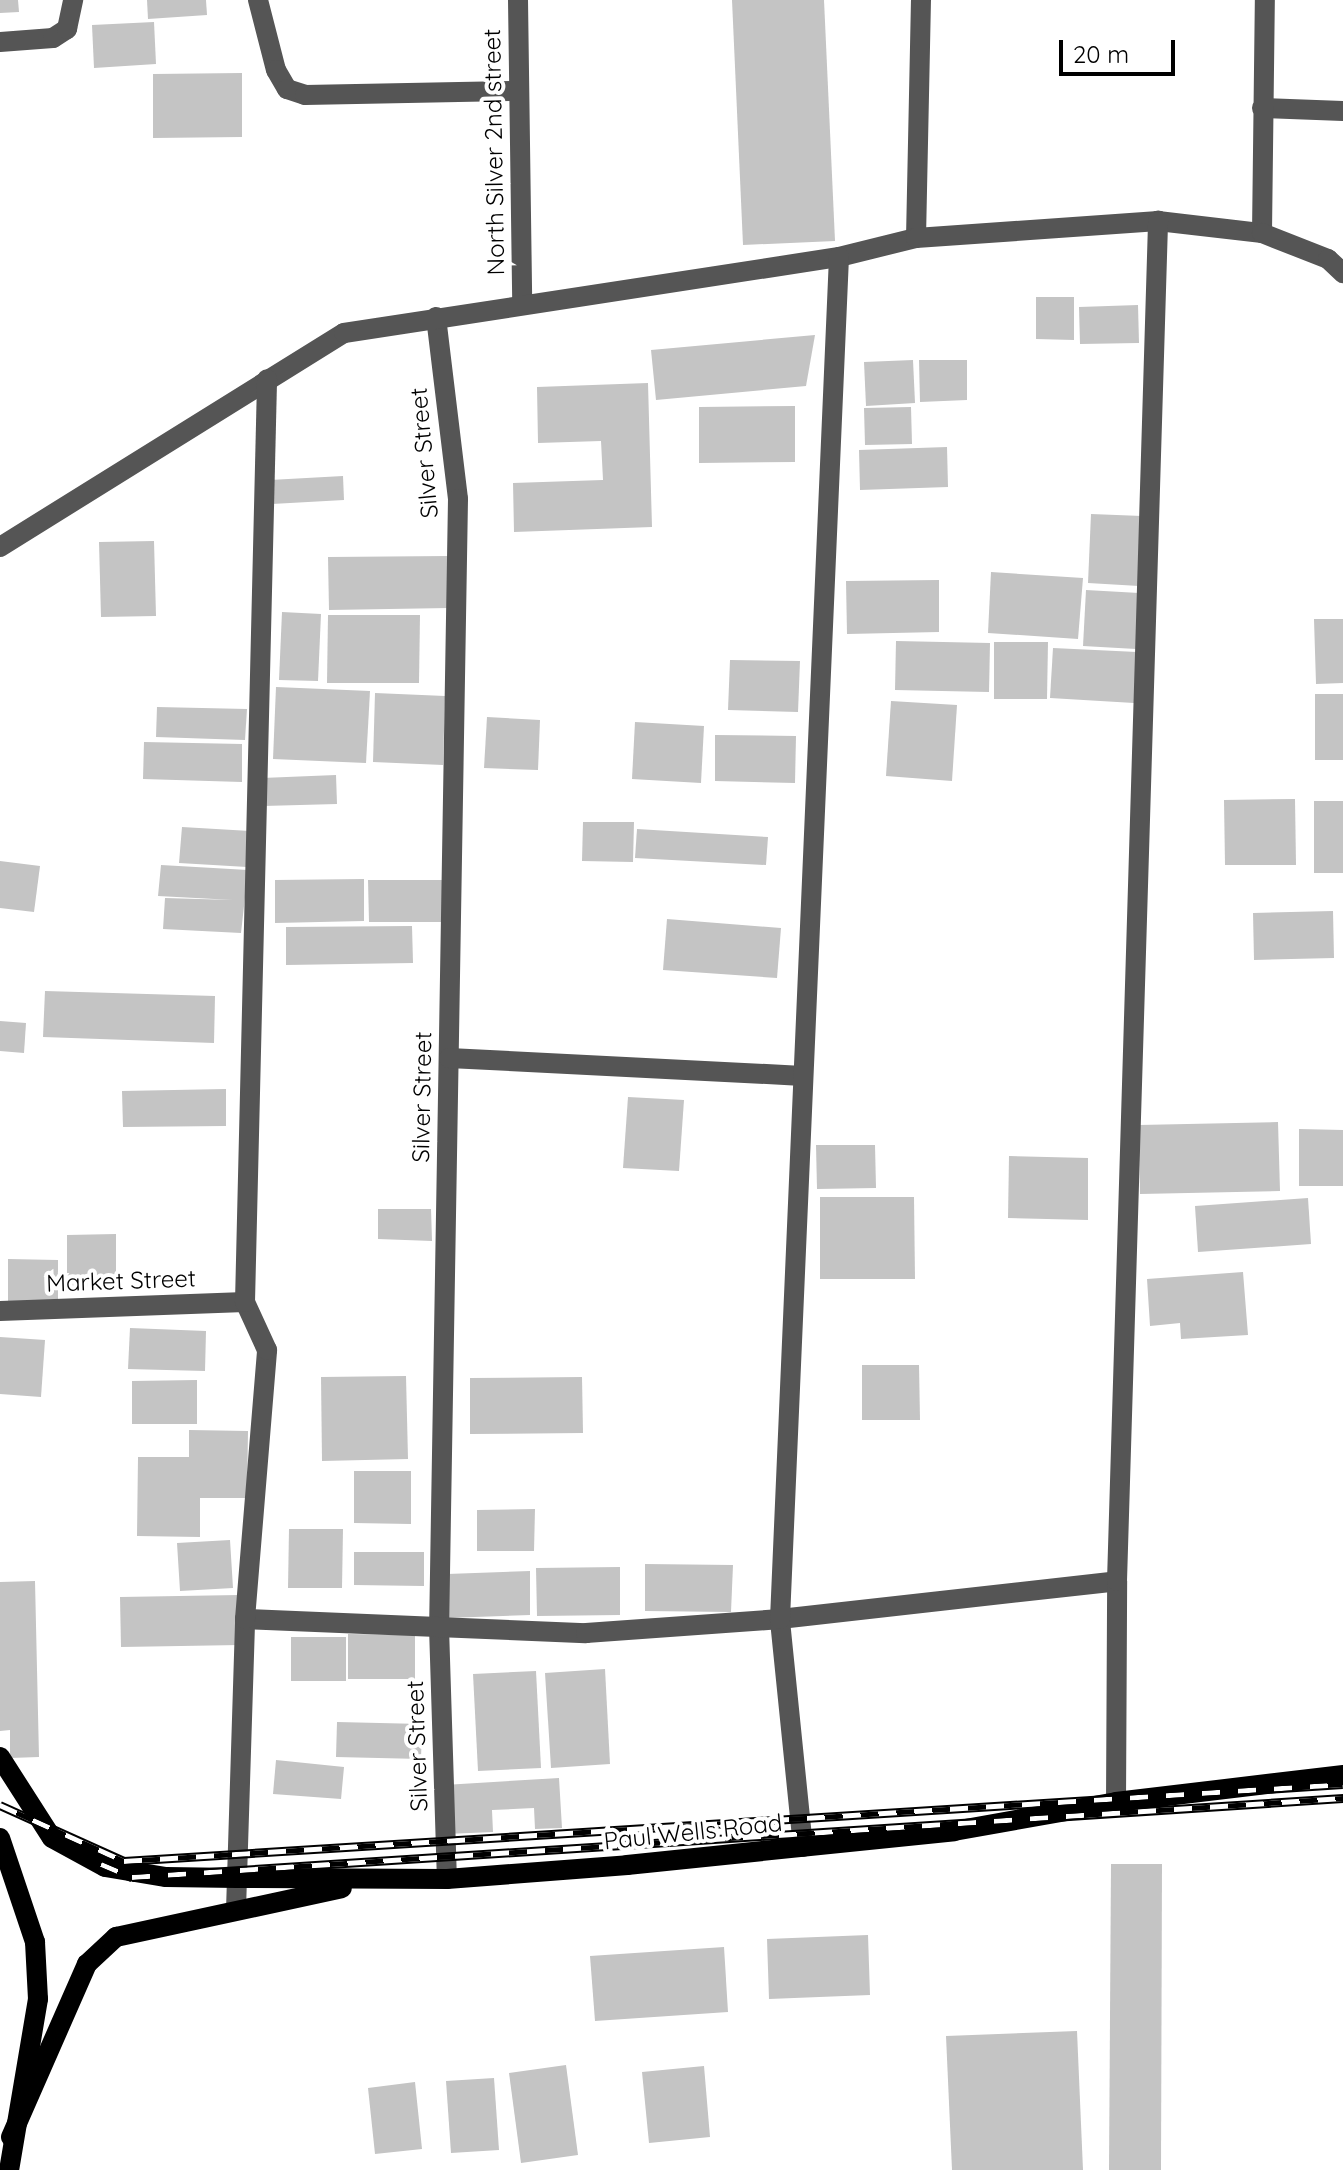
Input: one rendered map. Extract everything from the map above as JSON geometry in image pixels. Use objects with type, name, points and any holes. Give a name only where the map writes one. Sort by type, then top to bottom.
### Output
[{"type":"main road","name":"Paul Wells Road","points":[[0,1757],[52,1838],[105,1867],[166,1877],[379,1880],[447,1879],[954,1831],[1116,1802],[1343,1775]]},
{"type":"main road","points":[[0,1838],[13,1865],[35,1942],[38,1999],[6,2137],[9,2170]]},
{"type":"main road","points":[[6,2137],[87,1964],[116,1937],[379,1880]]},
{"type":"street","points":[[0,42],[53,38],[67,29],[73,0]]},
{"type":"street","points":[[258,0],[276,70],[287,89],[305,95],[519,91]]},
{"type":"street","name":"North Silver 2nd street","points":[[518,0],[522,303]]},
{"type":"street","points":[[916,238],[921,0]]},
{"type":"street","points":[[1262,233],[1265,0]]},
{"type":"street","points":[[1262,108],[1343,111]]},
{"type":"street","points":[[1116,1802],[1117,1581],[1158,221]]},
{"type":"street","points":[[0,547],[344,333],[522,303],[839,257],[916,238],[1158,221],[1262,233],[1328,259],[1343,273]]},
{"type":"street","points":[[803,1847],[780,1619],[839,257]]},
{"type":"street","name":"Silver Street","points":[[436,317],[458,499],[439,1627],[447,1879]]},
{"type":"street","points":[[236,1910],[245,1619],[267,1350],[245,1302],[267,379]]},
{"type":"street","points":[[449,1058],[803,1076]]},
{"type":"street","name":"Market Street","points":[[0,1311],[245,1302]]},
{"type":"street","points":[[245,1619],[586,1633],[780,1619],[1117,1581]]},
{"type":"building","points":[[0,0],[18,0],[19,12],[0,13]]},
{"type":"building","points":[[147,0],[206,0],[207,15],[148,19]]},
{"type":"building","points":[[732,0],[824,0],[835,241],[743,245]]},
{"type":"building","points":[[154,22],[156,64],[94,68],[92,25]]},
{"type":"building","points":[[242,73],[242,137],[153,138],[153,74]]},
{"type":"building","points":[[1036,297],[1074,297],[1074,340],[1036,339]]},
{"type":"building","points":[[1138,305],[1139,343],[1080,344],[1079,307]]},
{"type":"building","points":[[815,335],[806,386],[656,400],[651,350]]},
{"type":"building","points":[[913,360],[915,403],[866,406],[864,362]]},
{"type":"building","points":[[919,360],[967,360],[967,400],[920,402]]},
{"type":"building","points":[[648,383],[652,527],[514,532],[513,483],[603,480],[601,441],[538,443],[537,387]]},
{"type":"building","points":[[795,406],[795,462],[699,463],[699,407]]},
{"type":"building","points":[[911,407],[912,444],[865,445],[864,408]]},
{"type":"building","points":[[947,447],[948,487],[860,490],[859,450]]},
{"type":"building","points":[[343,476],[344,500],[272,504],[270,480]]},
{"type":"building","points":[[1091,514],[1142,516],[1139,586],[1088,583]]},
{"type":"building","points":[[154,541],[156,616],[101,617],[99,542]]},
{"type":"building","points":[[449,556],[449,608],[329,610],[328,557]]},
{"type":"building","points":[[991,572],[1083,578],[1078,639],[988,633]]},
{"type":"building","points":[[939,580],[939,632],[847,634],[846,581]]},
{"type":"building","points":[[1086,590],[1139,593],[1136,649],[1083,646]]},
{"type":"building","points":[[282,612],[321,614],[318,681],[279,680]]},
{"type":"building","points":[[328,615],[420,615],[419,683],[327,683]]},
{"type":"building","points":[[1314,619],[1343,619],[1343,683],[1316,684]]},
{"type":"building","points":[[896,641],[990,643],[989,692],[895,690]]},
{"type":"building","points":[[994,642],[1048,642],[1047,699],[994,699]]},
{"type":"building","points":[[1053,648],[1137,652],[1134,703],[1050,698]]},
{"type":"building","points":[[730,660],[800,661],[798,712],[728,710]]},
{"type":"building","points":[[276,687],[370,691],[366,763],[273,759]]},
{"type":"building","points":[[375,693],[445,696],[443,765],[373,762]]},
{"type":"building","points":[[1315,694],[1343,694],[1343,760],[1315,760]]},
{"type":"building","points":[[891,701],[957,705],[952,781],[886,776]]},
{"type":"building","points":[[157,707],[247,709],[245,740],[156,737]]},
{"type":"building","points":[[487,717],[540,720],[538,770],[484,768]]},
{"type":"building","points":[[635,722],[704,726],[701,783],[632,779]]},
{"type":"building","points":[[715,735],[796,736],[795,783],[715,781]]},
{"type":"building","points":[[144,742],[242,744],[242,782],[143,779]]},
{"type":"building","points":[[336,775],[337,804],[263,806],[262,778]]},
{"type":"building","points":[[1295,799],[1296,865],[1225,865],[1224,800]]},
{"type":"building","points":[[1314,801],[1343,801],[1343,873],[1314,873]]},
{"type":"building","points":[[583,822],[634,822],[633,862],[582,861]]},
{"type":"building","points":[[182,827],[250,831],[247,867],[179,863]]},
{"type":"building","points":[[637,829],[768,837],[766,865],[635,858]]},
{"type":"building","points":[[0,861],[40,866],[34,912],[0,908]]},
{"type":"building","points":[[161,865],[248,870],[241,933],[163,929],[165,898],[233,900],[158,896]]},
{"type":"building","points":[[364,879],[364,921],[275,923],[275,880]]},
{"type":"building","points":[[368,880],[446,880],[446,922],[369,922]]},
{"type":"building","points":[[1333,911],[1334,958],[1254,960],[1253,913]]},
{"type":"building","points":[[667,919],[781,928],[777,978],[663,970]]},
{"type":"building","points":[[412,926],[413,963],[286,965],[286,927]]},
{"type":"building","points":[[45,991],[215,996],[214,1043],[43,1037]]},
{"type":"building","points":[[0,1021],[26,1023],[24,1053],[0,1051]]},
{"type":"building","points":[[226,1089],[226,1126],[123,1127],[122,1091]]},
{"type":"building","points":[[628,1097],[684,1100],[679,1171],[623,1168]]},
{"type":"building","points":[[1278,1122],[1280,1191],[1140,1194],[1139,1125]]},
{"type":"building","points":[[1299,1129],[1343,1130],[1343,1186],[1299,1186]]},
{"type":"building","points":[[816,1145],[875,1145],[876,1188],[817,1189]]},
{"type":"building","points":[[1009,1156],[1088,1158],[1088,1220],[1008,1218]]},
{"type":"building","points":[[820,1197],[914,1197],[915,1279],[820,1279]]},
{"type":"building","points":[[1308,1198],[1311,1244],[1198,1252],[1195,1206]]},
{"type":"building","points":[[378,1209],[431,1209],[432,1241],[378,1239]]},
{"type":"building","points":[[116,1234],[116,1289],[67,1290],[67,1235]]},
{"type":"building","points":[[8,1259],[58,1260],[58,1305],[8,1305]]},
{"type":"building","points":[[1243,1272],[1248,1335],[1181,1339],[1180,1323],[1150,1326],[1147,1279]]},
{"type":"building","points":[[130,1328],[206,1331],[205,1371],[128,1369]]},
{"type":"building","points":[[0,1337],[45,1340],[41,1397],[0,1394]]},
{"type":"building","points":[[862,1365],[919,1365],[920,1420],[862,1420]]},
{"type":"building","points":[[406,1376],[408,1459],[322,1461],[321,1377]]},
{"type":"building","points":[[582,1377],[583,1433],[470,1434],[470,1378]]},
{"type":"building","points":[[197,1380],[197,1424],[132,1424],[132,1381]]},
{"type":"building","points":[[189,1430],[248,1431],[247,1498],[200,1498],[200,1537],[137,1536],[138,1457],[189,1457]]},
{"type":"building","points":[[354,1471],[411,1471],[411,1524],[354,1523]]},
{"type":"building","points":[[535,1509],[534,1551],[477,1551],[477,1510]]},
{"type":"building","points":[[289,1529],[343,1529],[342,1588],[288,1588]]},
{"type":"building","points":[[230,1540],[233,1588],[180,1591],[177,1543]]},
{"type":"building","points":[[354,1552],[424,1552],[424,1586],[354,1585]]},
{"type":"building","points":[[645,1564],[733,1565],[731,1612],[645,1611]]},
{"type":"building","points":[[620,1567],[620,1615],[537,1616],[536,1568]]},
{"type":"building","points":[[530,1571],[530,1615],[446,1618],[447,1574]]},
{"type":"building","points":[[35,1581],[39,1757],[10,1758],[10,1730],[0,1731],[0,1582]]},
{"type":"building","points":[[239,1595],[240,1645],[121,1647],[120,1597]]},
{"type":"building","points":[[348,1634],[415,1635],[415,1679],[348,1679]]},
{"type":"building","points":[[291,1637],[346,1637],[346,1681],[291,1681]]},
{"type":"building","points":[[605,1669],[610,1764],[551,1768],[545,1673]]},
{"type":"building","points":[[536,1671],[541,1768],[478,1771],[473,1674]]},
{"type":"building","points":[[337,1722],[422,1724],[421,1759],[336,1757]]},
{"type":"building","points":[[276,1760],[344,1767],[341,1799],[273,1794]]},
{"type":"building","points":[[559,1778],[562,1828],[535,1829],[534,1808],[492,1810],[493,1832],[446,1834],[444,1785]]},
{"type":"building","points":[[1111,1864],[1162,1864],[1161,2170],[1109,2170]]},
{"type":"building","points":[[868,1935],[870,1995],[769,1999],[767,1939]]},
{"type":"building","points":[[724,1947],[728,2012],[595,2021],[590,1956]]},
{"type":"building","points":[[1077,2031],[1083,2170],[952,2170],[946,2036]]},
{"type":"building","points":[[566,2065],[578,2155],[521,2163],[509,2073]]},
{"type":"building","points":[[704,2066],[710,2137],[649,2143],[642,2072]]},
{"type":"building","points":[[494,2078],[499,2150],[451,2153],[446,2081]]},
{"type":"building","points":[[415,2082],[422,2149],[375,2154],[368,2088]]},
{"type":"railway","points":[[0,1805],[124,1861],[1343,1784]]},
{"type":"railway","points":[[101,1864],[132,1877],[1343,1798]]}]
